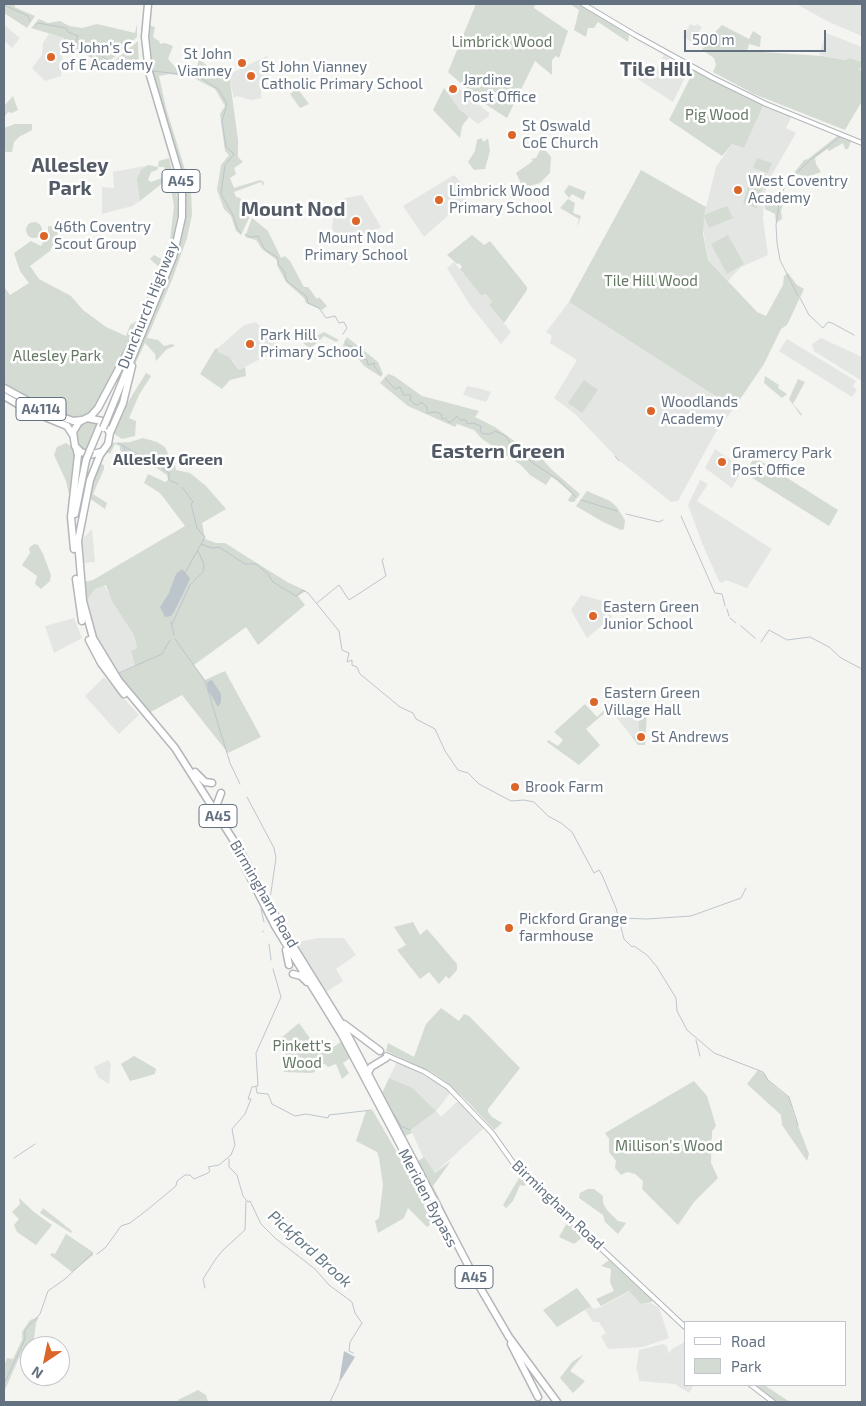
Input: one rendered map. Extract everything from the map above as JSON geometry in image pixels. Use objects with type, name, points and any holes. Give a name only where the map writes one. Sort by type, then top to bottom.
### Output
[{"type":"highway","name":"Dunchurch Highway","points":[[105,418],[170,256],[177,228],[179,207],[175,171],[152,100],[146,74],[142,37],[146,4]]},
{"type":"highway","name":"Dunchurch Highway","points":[[76,542],[79,510],[88,460],[136,350],[178,244],[183,206],[178,170],[149,72],[146,4]]},
{"type":"highway","points":[[76,542],[71,517],[78,455],[73,435],[76,426],[98,408],[140,327]]},
{"type":"highway","points":[[76,542],[87,488],[102,452],[108,444],[110,433],[123,403],[136,350]]},
{"type":"highway","name":"A4114","points":[[4,388],[46,412],[73,421],[85,419]]},
{"type":"highway","name":"A4114","points":[[4,396],[28,410],[66,426],[73,435]]},
{"type":"highway","points":[[85,419],[102,421],[110,433]]},
{"type":"highway","points":[[76,447],[87,455],[102,452]]},
{"type":"highway","name":"A45","points":[[76,542],[77,588],[85,622]]},
{"type":"highway","name":"Birmingham Road","points":[[85,622],[110,669],[175,748],[232,838],[284,933],[338,1018]]},
{"type":"highway","name":"Birmingham Road","points":[[85,622],[93,650],[107,672],[174,754],[212,812],[237,852],[281,937],[328,1011]]},
{"type":"highway","points":[[175,748],[200,777],[207,783],[212,783]]},
{"type":"highway","points":[[221,792],[218,806],[232,838]]},
{"type":"highway","points":[[281,937],[289,956],[289,966]]},
{"type":"highway","points":[[293,974],[303,978],[328,1011]]},
{"type":"highway","name":"A45","points":[[328,1011],[359,1068],[356,1074],[366,1075]]},
{"type":"highway","name":"A45","points":[[338,1018],[354,1033],[386,1055]]},
{"type":"highway","name":"Meriden Bypass","points":[[338,1018],[474,1284],[510,1344],[553,1402]]},
{"type":"highway","points":[[366,1075],[370,1068],[386,1055]]},
{"type":"highway","name":"Meriden Bypass","points":[[366,1075],[487,1301],[519,1350],[558,1402]]},
{"type":"highway","points":[[510,1344],[538,1397]]},
{"type":"main road","points":[[583,4],[692,67],[764,102],[862,143]]},
{"type":"main road","name":"Birmingham Road","points":[[386,1055],[431,1076],[456,1094],[492,1133],[528,1180],[684,1326]]},
{"type":"main road","name":"Birmingham Road","points":[[675,1319],[684,1330]]},
{"type":"main road","points":[[752,1386],[773,1402]]},
{"type":"shaded area","points":[[796,4],[862,4],[862,36],[829,22]]},
{"type":"shaded area","points":[[690,24],[695,26],[697,24],[702,27],[692,42],[683,37]]},
{"type":"shaded area","points":[[4,25],[20,38],[12,48],[4,41]]},
{"type":"shaded area","points":[[826,33],[862,47],[862,62],[850,58],[845,60],[819,55]]},
{"type":"shaded area","name":"St John's C of E Academy","points":[[49,34],[64,38],[61,76],[45,81],[32,68],[42,55],[43,43]]},
{"type":"shaded area","points":[[664,55],[689,69],[673,102],[633,76],[639,65],[654,72]]},
{"type":"shaded area","name":"St John Vianney Catholic Primary School","points":[[267,56],[274,66],[261,88],[261,98],[251,100],[237,96],[234,98],[230,81],[232,73]]},
{"type":"shaded area","points":[[455,85],[489,113],[489,116],[478,124],[459,109],[447,94]]},
{"type":"shaded area","name":"West Coventry Academy","points":[[764,104],[792,115],[786,128],[796,133],[769,180],[764,195],[763,219],[768,255],[741,267],[728,281],[708,260],[702,223],[716,167],[732,144],[744,148]]},
{"type":"shaded area","points":[[145,166],[140,201],[132,206],[102,214],[102,187],[114,188],[113,172]]},
{"type":"shaded area","name":"Limbrick Wood Primary School","points":[[454,175],[472,194],[424,237],[403,206]]},
{"type":"shaded area","name":"Mount Nod Primary School","points":[[362,195],[381,227],[345,246],[332,229],[333,219],[347,209],[341,199]]},
{"type":"shaded area","points":[[454,262],[469,280],[486,294],[492,302],[489,305],[511,332],[501,344],[470,305],[447,268]]},
{"type":"shaded area","name":"Woodlands Academy","points":[[569,302],[734,408],[714,435],[678,501],[671,502],[620,461],[575,414],[554,398],[577,360],[550,343],[552,336],[546,332]]},
{"type":"shaded area","name":"Park Hill Primary School","points":[[256,322],[281,348],[239,370],[233,361],[218,352],[218,348],[244,325]]},
{"type":"shaded area","points":[[821,338],[862,357],[862,381],[814,351],[812,344]]},
{"type":"shaded area","points":[[787,339],[856,381],[853,386],[857,390],[852,397],[779,351]]},
{"type":"shaded area","points":[[467,386],[491,392],[486,402],[463,395]]},
{"type":"shaded area","points":[[715,449],[743,469],[732,488],[705,468]]},
{"type":"shaded area","points":[[700,480],[708,484],[697,501],[772,549],[747,588],[726,580],[722,583],[719,581],[704,548],[688,505]]},
{"type":"shaded area","points":[[92,529],[95,562],[83,563],[82,540]]},
{"type":"shaded area","points":[[182,569],[190,578],[189,581],[171,616],[165,617],[160,607],[169,593],[176,574]]},
{"type":"shaded area","points":[[104,585],[134,635],[137,648],[131,651],[135,666],[117,675],[97,641],[85,602],[95,589]]},
{"type":"shaded area","name":"Eastern Green Junior School","points":[[581,595],[610,603],[609,609],[612,617],[587,638],[571,610]]},
{"type":"shaded area","points":[[74,618],[82,638],[54,653],[45,626]]},
{"type":"shaded area","points":[[104,677],[139,715],[119,734],[85,696]]},
{"type":"shaded area","points":[[212,680],[221,694],[221,702],[218,707],[208,690],[207,682]]},
{"type":"shaded area","points":[[609,708],[638,708],[639,734],[632,737]]},
{"type":"shaded area","points":[[318,938],[344,938],[356,955],[336,969],[343,981],[326,992],[295,943]]},
{"type":"shaded area","points":[[108,1060],[111,1064],[109,1084],[98,1077],[94,1067]]},
{"type":"shaded area","points":[[397,1062],[438,1082],[451,1092],[436,1111],[413,1088],[389,1078]]},
{"type":"shaded area","points":[[459,1100],[484,1128],[435,1173],[424,1159],[411,1130],[436,1111],[441,1117]]},
{"type":"shaded area","points":[[630,1291],[641,1304],[651,1303],[659,1308],[669,1338],[643,1347],[608,1349],[601,1336],[606,1333],[599,1322],[593,1322],[585,1310],[591,1306],[594,1309],[601,1307]]},
{"type":"shaded area","points":[[684,1343],[684,1386],[693,1386],[689,1393],[675,1384],[639,1381],[638,1371],[636,1371],[639,1350],[663,1344],[667,1346],[669,1354],[672,1349]]},
{"type":"shaded area","points":[[344,1351],[355,1357],[339,1383],[340,1376]]},
{"type":"green space","points":[[4,4],[16,4],[14,7],[35,16],[27,28],[4,13]]},
{"type":"green space","name":"Limbrick Wood","points":[[476,4],[535,4],[534,8],[568,31],[559,58],[556,56],[552,60],[552,75],[535,61],[507,118],[482,102],[448,72]]},
{"type":"green space","points":[[570,4],[580,4],[629,35],[628,42],[598,22],[594,28],[588,28],[586,37],[574,30],[579,10]]},
{"type":"green space","points":[[39,19],[48,23],[60,21],[69,26],[82,28],[97,24],[135,33],[137,24],[137,37],[112,59],[107,67],[64,42],[64,38],[31,28]]},
{"type":"green space","points":[[148,25],[155,27],[153,37],[160,44],[165,43],[173,46],[168,59],[175,67],[184,70],[192,69],[190,77],[169,74],[159,76],[166,108],[191,189],[192,215],[187,238],[172,280],[147,338],[158,340],[164,346],[172,344],[175,346],[167,349],[156,361],[155,354],[145,343],[136,362],[125,407],[146,373],[151,376],[139,395],[129,418],[136,421],[135,436],[122,439],[113,433],[124,411],[122,411],[134,361],[178,252],[184,228],[184,190],[155,86]]},
{"type":"green space","points":[[722,25],[749,39],[753,31],[761,36],[760,47],[749,44],[747,51],[822,56],[845,60],[850,58],[862,62],[860,70],[862,72],[862,101],[845,130],[754,94],[713,72],[716,65],[714,58],[702,50],[712,35]]},
{"type":"green space","points":[[138,41],[139,71],[112,71],[114,61]]},
{"type":"green space","points":[[199,59],[213,73],[218,71],[227,76],[232,73],[230,81],[238,140],[238,157],[243,162],[234,168],[236,174],[230,178],[234,188],[260,180],[264,182],[263,186],[261,182],[234,192],[236,197],[240,198],[245,205],[243,210],[250,216],[241,235],[236,231],[231,216],[224,209],[217,190],[221,165],[229,155],[225,151],[220,114],[225,106],[215,89],[194,78]]},
{"type":"green space","name":"Pig Wood","points":[[694,70],[764,104],[744,148],[732,144],[722,156],[669,120]]},
{"type":"green space","points":[[297,88],[309,104],[300,108],[290,94]]},
{"type":"green space","points":[[444,88],[459,109],[469,117],[462,126],[460,138],[433,110]]},
{"type":"green space","points":[[13,96],[18,110],[12,113],[8,112],[4,117],[4,106]]},
{"type":"green space","points":[[15,124],[32,124],[32,130],[14,142],[12,152],[4,151],[4,128]]},
{"type":"green space","points":[[841,133],[852,139],[848,149],[845,149],[843,143],[829,151],[827,149],[815,158],[821,172],[807,177],[794,173],[804,160],[808,159]]},
{"type":"green space","points":[[481,138],[484,142],[488,138],[490,151],[485,169],[474,170],[468,162],[475,151],[477,140]]},
{"type":"green space","points":[[542,146],[551,157],[550,173],[540,183],[523,188],[516,173],[533,161],[531,159],[536,158]]},
{"type":"green space","name":"Allesley Park","points":[[169,158],[176,185],[178,213],[170,252],[131,343],[90,416],[71,418],[45,409],[4,385],[4,287],[10,295],[29,283],[20,271],[14,253],[31,241],[41,246],[48,232],[48,226],[61,227],[50,251],[30,266],[39,279],[71,296],[83,310],[106,327],[126,336],[130,325],[137,321],[159,267],[150,259],[154,255],[163,260],[170,240],[174,206],[170,184],[164,182],[140,201],[137,179],[141,170],[148,165],[158,167],[159,161]],"holes":[[[158,167],[164,167],[168,173],[162,178],[151,182],[148,180],[151,172],[157,170]]]},
{"type":"green space","points":[[757,158],[772,163],[768,173],[753,168]]},
{"type":"green space","name":"Tile Hill Wood","points":[[641,170],[706,207],[704,215],[727,206],[733,218],[709,228],[704,216],[703,234],[708,260],[757,312],[766,316],[783,285],[784,276],[788,273],[797,285],[804,289],[787,325],[781,329],[764,364],[734,408],[569,302]]},
{"type":"green space","points":[[750,179],[764,183],[757,208],[743,204]]},
{"type":"green space","points":[[569,185],[586,192],[583,200],[572,194],[569,198],[564,192]]},
{"type":"green space","points":[[780,192],[786,194],[781,211],[782,219],[776,223],[775,214],[765,209],[764,200],[778,201]]},
{"type":"green space","points":[[568,199],[575,203],[573,213],[581,216],[577,228],[579,219],[560,208]]},
{"type":"green space","points":[[252,218],[268,231],[281,258],[285,256],[290,261],[304,287],[308,287],[317,299],[319,297],[327,306],[322,310],[306,303],[304,298],[286,282],[277,265],[277,260],[262,249],[256,240],[245,237]]},
{"type":"green space","points":[[31,222],[37,222],[42,227],[40,236],[31,238],[26,233],[26,227]]},
{"type":"green space","points":[[472,235],[484,245],[490,241],[527,287],[527,290],[504,323],[489,305],[492,302],[486,294],[481,295],[460,269],[462,267],[459,263],[457,264],[447,255]]},
{"type":"green space","points":[[728,235],[744,264],[727,274],[711,244]]},
{"type":"green space","points":[[324,332],[339,340],[336,342],[324,336],[310,349],[303,343]]},
{"type":"green space","points":[[347,337],[378,362],[383,374],[381,377],[364,366],[353,352],[344,350],[343,345]]},
{"type":"green space","points":[[218,348],[218,352],[229,357],[239,370],[245,367],[246,376],[230,380],[222,389],[200,374],[215,349]]},
{"type":"green space","points":[[388,374],[394,376],[422,396],[479,411],[475,417],[537,453],[551,469],[580,494],[574,502],[570,502],[568,500],[572,494],[555,479],[551,477],[546,485],[530,475],[521,465],[482,439],[474,430],[457,424],[455,427],[408,406],[380,383]]},
{"type":"green space","points":[[765,376],[779,385],[778,388],[787,394],[782,398],[764,383]]},
{"type":"green space","points":[[798,379],[805,382],[793,404],[802,414],[801,416],[789,399]]},
{"type":"green space","points":[[584,380],[598,390],[582,413],[568,403]]},
{"type":"green space","points":[[88,421],[99,422],[86,452],[77,447],[75,430],[78,426]]},
{"type":"green space","points":[[143,438],[157,442],[165,447],[169,456],[173,457],[176,470],[190,473],[206,486],[226,509],[202,523],[205,539],[216,543],[225,543],[287,582],[306,591],[298,596],[305,605],[258,645],[246,627],[194,665],[205,680],[225,671],[261,737],[228,753],[182,695],[149,713],[117,675],[135,666],[131,651],[137,648],[134,635],[112,601],[106,585],[95,589],[87,600],[84,582],[93,580],[185,526],[160,493],[144,483],[148,474],[165,482],[168,480],[167,475],[155,467],[128,456],[120,450],[120,446],[115,444],[110,454],[105,451],[111,443],[130,442]]},
{"type":"green space","points":[[66,443],[76,450],[71,494],[69,494],[66,481],[54,455],[57,447]]},
{"type":"green space","points":[[754,457],[838,510],[829,526],[746,474]]},
{"type":"green space","points":[[99,463],[104,465],[104,469],[93,494],[107,503],[105,509],[89,498],[92,479]]},
{"type":"green space","points":[[587,491],[610,501],[616,506],[625,520],[624,529],[621,530],[603,522],[576,506]]},
{"type":"green space","points":[[34,544],[38,545],[43,554],[51,575],[50,581],[41,589],[35,584],[37,576],[22,565],[30,553],[29,548]]},
{"type":"green space","points":[[585,704],[597,717],[606,708],[608,710],[586,729],[600,745],[579,765],[547,742],[548,740],[558,746],[563,740],[554,732]]},
{"type":"green space","points":[[638,712],[647,712],[645,745],[638,745],[632,737],[639,734]]},
{"type":"green space","points":[[413,922],[420,935],[427,929],[457,964],[457,970],[449,979],[446,976],[439,984],[429,972],[420,979],[397,950],[406,945],[394,927]]},
{"type":"green space","points":[[441,1008],[459,1021],[464,1014],[469,1016],[520,1068],[488,1109],[492,1117],[502,1123],[494,1130],[446,1082],[433,1073],[386,1051],[388,1043],[414,1057],[426,1024]]},
{"type":"green space","name":"Pinkett's Wood","points":[[299,1023],[319,1051],[332,1048],[342,1041],[350,1058],[343,1063],[349,1073],[342,1079],[336,1064],[328,1067],[325,1064],[315,1066],[315,1072],[311,1073],[284,1072],[286,1048],[281,1038]]},
{"type":"green space","points":[[134,1056],[156,1069],[155,1074],[130,1081],[121,1064]]},
{"type":"green space","points":[[758,1070],[765,1074],[768,1080],[789,1097],[809,1154],[807,1161],[782,1125],[781,1115],[747,1084]]},
{"type":"green space","points":[[389,1078],[413,1088],[436,1111],[411,1130],[412,1133],[405,1136],[382,1093]]},
{"type":"green space","name":"Millison's Wood","points":[[694,1081],[707,1096],[716,1126],[712,1131],[711,1163],[718,1178],[694,1202],[678,1225],[642,1189],[643,1181],[635,1174],[627,1172],[621,1175],[615,1168],[616,1161],[609,1152],[609,1139],[605,1133]]},
{"type":"green space","points":[[366,1111],[373,1111],[410,1175],[434,1222],[427,1227],[408,1208],[404,1218],[378,1233],[375,1221],[379,1218],[383,1185],[379,1158],[377,1152],[356,1141]]},
{"type":"green space","points":[[424,1157],[435,1173],[451,1161],[433,1186],[465,1251],[463,1252],[417,1162]]},
{"type":"green space","points":[[523,1177],[528,1183],[524,1186],[520,1185],[513,1201],[506,1208],[503,1205],[519,1178]]},
{"type":"green space","points":[[588,1189],[594,1189],[603,1196],[603,1203],[607,1210],[618,1221],[626,1223],[618,1234],[605,1222],[603,1215],[579,1198],[580,1193]]},
{"type":"green space","points":[[19,1198],[52,1225],[36,1245],[17,1232],[14,1225],[19,1219],[12,1212],[20,1204]]},
{"type":"green space","points":[[43,1208],[72,1231],[71,1233],[40,1213]]},
{"type":"green space","points":[[561,1212],[584,1236],[574,1244],[559,1237],[567,1223]]},
{"type":"green space","points":[[66,1234],[93,1252],[93,1255],[72,1272],[50,1255],[52,1253],[55,1254]]},
{"type":"green space","points":[[609,1260],[652,1302],[641,1304],[629,1291],[601,1306],[596,1299],[614,1291],[610,1282],[611,1269],[601,1266]]},
{"type":"green space","points":[[577,1288],[591,1306],[557,1327],[543,1310]]},
{"type":"green space","points":[[39,1317],[34,1336],[22,1336],[22,1332],[30,1320]]},
{"type":"green space","points":[[20,1344],[20,1357],[4,1392],[4,1366],[7,1358],[13,1359]]},
{"type":"green space","points":[[584,1354],[570,1371],[585,1381],[573,1393],[560,1378],[572,1362]]},
{"type":"green space","points":[[755,1386],[766,1386],[790,1402],[775,1402]]},
{"type":"green space","points":[[198,1390],[206,1395],[208,1402],[179,1402],[178,1400]]},
{"type":"waterway","points":[[4,5],[28,16],[30,21]]},
{"type":"waterway","points":[[36,25],[38,23],[66,28],[68,32],[78,36],[76,40],[80,46],[86,47],[89,53],[102,56],[110,62]]},
{"type":"waterway","points":[[113,64],[119,66],[133,65],[141,68]]},
{"type":"waterway","points":[[152,71],[191,75]]},
{"type":"waterway","points":[[196,77],[200,77],[219,90],[227,104],[222,121],[226,147],[234,154],[225,165],[221,194],[241,233]]},
{"type":"waterway","points":[[798,296],[780,260],[776,225],[780,197],[787,182],[810,160],[840,137]]},
{"type":"waterway","points":[[245,234],[250,237],[258,236],[265,250],[277,257],[279,265],[285,273],[286,280],[307,297],[308,303],[319,308],[326,318],[335,316],[339,323],[344,322],[347,328],[343,334]]},
{"type":"waterway","points":[[800,298],[809,315],[823,328],[828,322],[854,335]]},
{"type":"waterway","points":[[345,341],[348,346],[352,346],[356,353],[359,351],[364,353],[362,359],[367,360],[368,365],[375,363],[374,366],[380,374]]},
{"type":"waterway","points":[[385,378],[395,389],[400,387],[404,395],[411,395],[410,400],[414,404],[418,405],[421,402],[427,407],[427,413],[436,412],[441,414],[442,419],[445,418],[450,423],[457,416],[460,420],[466,420],[468,424],[473,423],[481,426],[480,431],[483,434],[490,434],[495,431],[506,436],[514,449],[526,455],[530,461],[560,481],[576,497]]},
{"type":"waterway","name":"Pickford Brook","points":[[5,392],[18,401]]},
{"type":"waterway","name":"Pickford Brook","points":[[63,421],[71,424]]},
{"type":"waterway","name":"Pickford Brook","points":[[118,443],[161,467],[169,473],[169,480],[178,484]]},
{"type":"waterway","name":"Pickford Brook","points":[[124,446],[125,451],[136,455]]},
{"type":"waterway","points":[[615,456],[619,461]]},
{"type":"waterway","name":"Pickford Brook","points":[[182,487],[193,502],[191,504],[197,528],[205,537],[185,573]]},
{"type":"waterway","points":[[581,500],[617,511]]},
{"type":"waterway","points":[[626,514],[659,522],[663,520]]},
{"type":"waterway","points":[[681,516],[715,593],[722,594],[725,606]]},
{"type":"waterway","points":[[201,544],[212,548],[219,547],[245,564],[256,564],[268,574],[273,582],[296,596],[303,590],[308,593],[339,631],[342,650],[349,653],[347,662],[352,660],[352,665],[357,667],[360,674],[400,707],[413,713],[416,719],[435,729],[445,751],[458,770],[468,773],[479,784],[511,801],[524,800],[534,802],[548,816],[572,832],[594,873],[599,870],[602,875],[616,908],[624,939],[632,947],[634,946],[647,955],[657,967],[676,998],[677,1011],[687,1030],[714,1053],[763,1072],[768,1080],[789,1097],[798,1125]]},
{"type":"waterway","points":[[172,624],[190,585],[203,572],[204,564],[198,551]]},
{"type":"waterway","points":[[317,603],[339,585],[349,600],[386,576],[382,560],[384,558]]},
{"type":"waterway","points":[[727,609],[729,616]]},
{"type":"waterway","points":[[730,618],[736,623]]},
{"type":"waterway","name":"Pickford Brook","points":[[171,622],[174,635]]},
{"type":"waterway","points":[[741,626],[755,638]]},
{"type":"waterway","points":[[761,642],[769,630],[787,640],[810,637],[829,647],[841,658],[862,669]]},
{"type":"waterway","name":"Pickford Brook","points":[[175,639],[205,681],[230,763],[240,784]]},
{"type":"waterway","points":[[119,673],[162,654],[170,640]]},
{"type":"waterway","name":"Pickford Brook","points":[[247,797],[274,848],[276,858],[270,899]]},
{"type":"waterway","points":[[619,918],[647,919],[691,916],[741,898],[746,888]]},
{"type":"waterway","name":"Pickford Brook","points":[[261,909],[264,922]]},
{"type":"waterway","name":"Pickford Brook","points":[[269,944],[271,960]]},
{"type":"waterway","name":"Pickford Brook","points":[[97,1254],[106,1247],[121,1226],[130,1223],[147,1210],[176,1186],[177,1181],[185,1175],[190,1175],[194,1179],[208,1173],[210,1171],[208,1167],[219,1165],[231,1155],[235,1145],[232,1129],[245,1114],[251,1099],[248,1099],[252,1087],[258,1086],[256,1053],[281,997],[273,969]]},
{"type":"waterway","points":[[696,1040],[700,1056]]},
{"type":"waterway","points":[[256,1087],[257,1093],[268,1094],[272,1104],[295,1116],[306,1114],[328,1118],[329,1115],[372,1110]]},
{"type":"waterway","points":[[394,1114],[401,1126],[410,1130]]},
{"type":"waterway","points":[[14,1158],[35,1144]]},
{"type":"waterway","name":"Pickford Brook","points":[[229,1159],[229,1167],[237,1175],[243,1196],[248,1202],[250,1201],[261,1224],[275,1238],[315,1269],[329,1285],[352,1302],[355,1313],[362,1323],[350,1342],[349,1351],[353,1353]]},
{"type":"waterway","points":[[205,1288],[203,1279],[215,1260],[245,1230],[246,1201]]},
{"type":"waterway","name":"Pickford Brook","points":[[4,1384],[25,1339],[25,1330],[40,1314],[48,1291],[65,1279],[92,1254]]},
{"type":"waterway","points":[[330,1402],[339,1383]]},
{"type":"place","name":"St John's C of E Academy","points":[[51,57]]},
{"type":"place","name":"St John Vianney","points":[[242,63]]},
{"type":"place","name":"St John Vianney Catholic Primary School","points":[[251,76]]},
{"type":"place","name":"Jardine Post Office","points":[[453,89]]},
{"type":"place","name":"St Oswald CoE Church","points":[[512,135]]},
{"type":"place","name":"West Coventry Academy","points":[[738,190]]},
{"type":"place","name":"Limbrick Wood Primary School","points":[[439,200]]},
{"type":"place","name":"Mount Nod Primary School","points":[[356,221]]},
{"type":"place","name":"46th Coventry Scout Group","points":[[44,236]]},
{"type":"place","name":"Park Hill Primary School","points":[[250,344]]},
{"type":"place","name":"Woodlands Academy","points":[[651,411]]},
{"type":"place","name":"Gramercy Park Post Office","points":[[722,462]]},
{"type":"place","name":"Eastern Green Junior School","points":[[593,616]]},
{"type":"place","name":"Eastern Green Village Hall","points":[[594,702]]},
{"type":"place","name":"St Andrews","points":[[641,737]]},
{"type":"place","name":"Brook Farm","points":[[515,787]]},
{"type":"place","name":"Pickford Grange farmhouse","points":[[509,928]]},
{"type":"district","name":"Tile Hill","points":[[656,69]]},
{"type":"district","name":"Allesley Park","points":[[70,176]]},
{"type":"district","name":"Mount Nod","points":[[293,209]]},
{"type":"district","name":"Eastern Green","points":[[498,451]]},
{"type":"district","name":"Allesley Green","points":[[168,460]]}]
